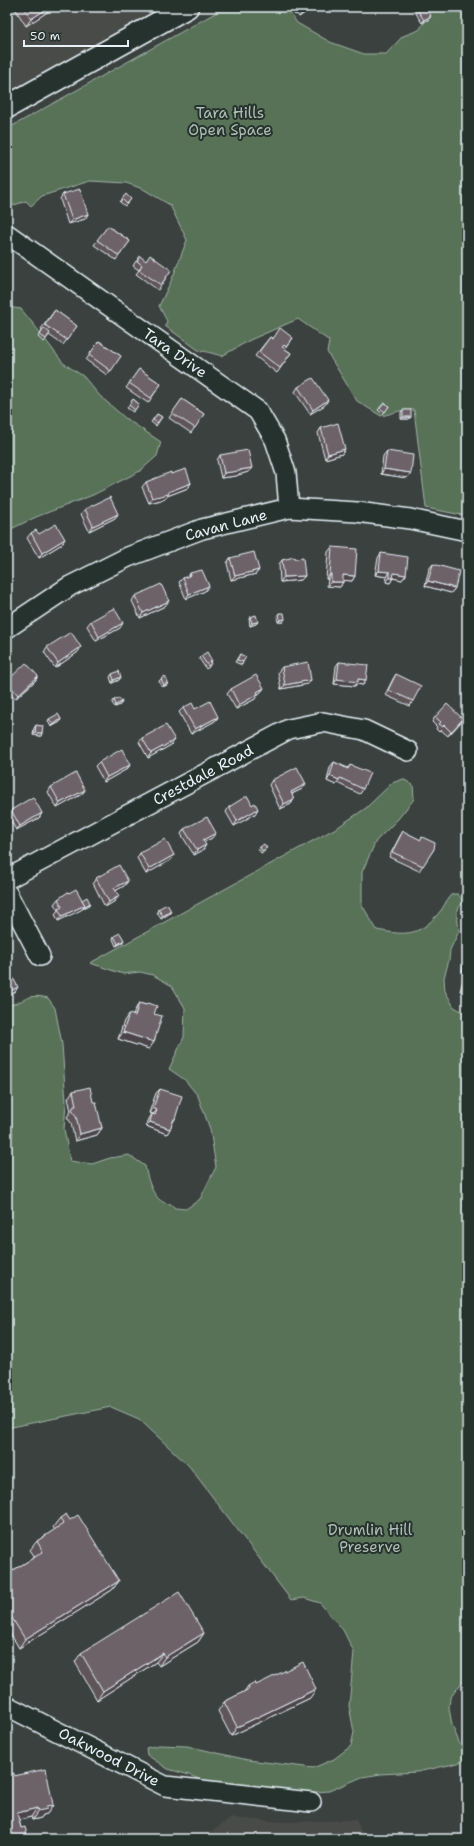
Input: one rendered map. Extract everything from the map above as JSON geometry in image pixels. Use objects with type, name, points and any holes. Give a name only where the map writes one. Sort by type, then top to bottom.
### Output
[{"type":"main road","points":[[7,107],[187,7]]},
{"type":"street","name":"Tara Drive","points":[[7,234],[258,411],[276,440],[286,473],[289,508]]},
{"type":"street","name":"Cavan Lane","points":[[7,628],[70,586],[128,557],[202,529],[289,508],[357,512],[410,518],[467,531]]},
{"type":"street","name":"Crestdale Road","points":[[7,879],[289,729],[323,722],[364,730],[408,751]]},
{"type":"street","points":[[7,893],[40,956]]},
{"type":"street","name":"Oakwood Drive","points":[[7,1706],[165,1786],[311,1802]]},
{"type":"shaded area","points":[[7,7],[160,7],[7,93]]},
{"type":"shaded area","points":[[232,1818],[283,1822],[356,1820],[365,1839],[199,1839]]},
{"type":"green space","name":"Tara Hills Open Space","points":[[226,7],[286,7],[297,23],[330,42],[364,54],[386,54],[403,36],[419,30],[435,7],[467,7],[467,500],[462,515],[426,508],[414,410],[402,410],[381,416],[357,401],[327,352],[328,340],[298,319],[250,340],[222,356],[204,351],[201,352],[165,326],[167,321],[159,306],[172,279],[187,240],[170,205],[143,189],[126,183],[90,181],[42,196],[31,206],[26,201],[9,207],[7,205],[7,129]]},
{"type":"green space","points":[[7,307],[21,309],[63,363],[83,376],[100,396],[125,418],[161,442],[157,456],[140,471],[93,495],[36,517],[7,531]]},
{"type":"green space","name":"Drumlin Hill Preserve","points":[[403,779],[413,785],[414,799],[398,819],[376,841],[362,872],[362,905],[377,930],[406,933],[413,932],[427,925],[442,909],[452,894],[458,894],[464,902],[459,907],[457,913],[459,931],[450,950],[444,978],[445,991],[454,1007],[467,1014],[467,1679],[463,1681],[450,1698],[449,1708],[452,1725],[466,1759],[458,1763],[417,1772],[381,1774],[362,1777],[329,1791],[291,1794],[207,1782],[168,1769],[147,1755],[146,1748],[159,1745],[187,1746],[248,1760],[313,1768],[334,1759],[351,1746],[354,1732],[349,1706],[354,1652],[343,1630],[320,1603],[304,1598],[291,1600],[189,1466],[139,1419],[111,1407],[7,1428],[7,1005],[18,1003],[34,996],[48,998],[55,1008],[62,1044],[66,1103],[64,1129],[70,1161],[92,1164],[110,1158],[129,1155],[145,1166],[150,1185],[160,1200],[171,1204],[175,1208],[186,1209],[200,1199],[216,1167],[210,1129],[198,1096],[185,1080],[169,1069],[184,1037],[185,1008],[172,986],[153,975],[140,972],[123,974],[90,963],[338,827],[366,808],[392,783]]},
{"type":"building","points":[[24,7],[50,7],[31,19]]},
{"type":"building","points":[[296,7],[310,7],[303,12],[301,9],[299,10]]},
{"type":"building","points":[[415,7],[425,7],[431,16],[424,20]]},
{"type":"building","points":[[80,189],[88,214],[72,220],[63,194]]},
{"type":"building","points":[[126,194],[131,199],[127,204],[122,199]]},
{"type":"building","points":[[108,226],[130,241],[119,256],[97,240]]},
{"type":"building","points":[[150,255],[171,270],[161,285],[139,270],[142,265],[137,261],[140,256],[146,261]]},
{"type":"building","points":[[55,310],[77,326],[67,340],[45,325]]},
{"type":"building","points":[[44,328],[50,333],[46,339],[40,335]]},
{"type":"building","points":[[280,328],[293,338],[286,347],[284,345],[282,347],[291,353],[280,368],[259,352],[270,337],[273,339]]},
{"type":"building","points":[[99,341],[121,356],[111,371],[89,355]]},
{"type":"building","points":[[139,369],[161,384],[151,398],[129,383]]},
{"type":"building","points":[[313,378],[328,400],[313,410],[298,387]]},
{"type":"building","points":[[133,399],[139,404],[135,410],[129,405]]},
{"type":"building","points":[[182,399],[204,414],[195,428],[172,413]]},
{"type":"building","points":[[384,403],[389,406],[385,412],[380,408]]},
{"type":"building","points":[[403,410],[411,410],[411,417],[403,417]]},
{"type":"building","points":[[157,414],[162,417],[157,423],[153,420]]},
{"type":"building","points":[[338,423],[345,449],[328,454],[321,428]]},
{"type":"building","points":[[248,450],[252,468],[224,473],[220,455]]},
{"type":"building","points":[[387,451],[413,455],[411,473],[384,469]]},
{"type":"building","points":[[186,469],[191,483],[168,492],[169,494],[152,498],[146,482],[171,472],[171,474]]},
{"type":"building","points":[[110,497],[118,514],[93,526],[85,509]]},
{"type":"building","points":[[56,524],[65,539],[42,553],[31,533],[36,530],[39,534]]},
{"type":"building","points":[[332,547],[357,549],[355,576],[343,575],[343,582],[331,582],[330,574]]},
{"type":"building","points":[[254,552],[259,570],[235,576],[230,558]]},
{"type":"building","points":[[381,553],[408,557],[406,575],[394,573],[393,578],[390,578],[390,572],[379,571]]},
{"type":"building","points":[[294,557],[295,559],[303,558],[305,576],[284,577],[282,560]]},
{"type":"building","points":[[433,564],[459,571],[455,588],[428,581]]},
{"type":"building","points":[[202,570],[209,586],[189,594],[183,578],[191,575],[190,573]]},
{"type":"building","points":[[161,584],[169,601],[143,613],[135,596]]},
{"type":"building","points":[[114,608],[123,623],[99,637],[91,621]]},
{"type":"building","points":[[279,613],[284,613],[285,619],[280,620]]},
{"type":"building","points":[[256,615],[258,622],[252,623],[250,617]]},
{"type":"building","points":[[71,632],[81,647],[58,663],[47,647]]},
{"type":"building","points":[[207,652],[212,661],[208,666],[201,656]]},
{"type":"building","points":[[240,654],[246,657],[243,662],[237,660]]},
{"type":"building","points":[[308,662],[311,680],[285,685],[282,667]]},
{"type":"building","points":[[339,662],[368,665],[366,680],[358,679],[358,682],[337,679]]},
{"type":"building","points":[[26,663],[38,676],[18,695],[7,681]]},
{"type":"building","points":[[119,671],[121,677],[114,680],[112,674]]},
{"type":"building","points":[[396,674],[421,686],[413,701],[388,690]]},
{"type":"building","points":[[256,675],[264,688],[257,692],[258,694],[239,705],[231,689]]},
{"type":"building","points":[[165,676],[168,682],[164,685],[161,679]]},
{"type":"building","points":[[119,698],[122,702],[116,705],[114,700]]},
{"type":"building","points":[[210,701],[218,717],[195,729],[183,708],[192,703],[195,709]]},
{"type":"building","points":[[447,704],[463,719],[451,732],[444,725],[443,727],[439,724],[441,722],[435,717]]},
{"type":"building","points":[[58,714],[61,719],[53,725],[49,719]]},
{"type":"building","points":[[36,725],[43,726],[42,733],[35,733]]},
{"type":"building","points":[[166,725],[175,740],[151,753],[142,738]]},
{"type":"building","points":[[122,749],[130,765],[107,777],[99,762]]},
{"type":"building","points":[[334,762],[348,769],[350,765],[370,773],[363,789],[340,778],[339,780],[330,776]]},
{"type":"building","points":[[297,767],[306,784],[291,792],[294,799],[284,804],[272,780]]},
{"type":"building","points":[[76,773],[85,790],[60,803],[51,787]]},
{"type":"building","points":[[33,797],[42,813],[20,826],[11,810]]},
{"type":"building","points":[[245,797],[248,797],[252,805],[255,803],[258,809],[237,821],[229,807]]},
{"type":"building","points":[[207,817],[216,833],[203,840],[206,845],[197,850],[184,829]]},
{"type":"building","points":[[403,831],[421,840],[422,837],[435,843],[434,849],[423,866],[392,852]]},
{"type":"building","points":[[165,839],[174,855],[149,869],[140,853]]},
{"type":"building","points":[[264,844],[267,848],[262,851],[260,847]]},
{"type":"building","points":[[119,865],[128,881],[114,888],[119,896],[109,902],[96,878]]},
{"type":"building","points":[[76,889],[85,905],[62,916],[58,909],[62,907],[58,899],[68,892],[69,893]]},
{"type":"building","points":[[87,897],[90,903],[84,907],[85,905],[82,900]]},
{"type":"building","points":[[167,904],[171,911],[163,916],[158,909]]},
{"type":"building","points":[[120,933],[124,940],[118,944],[114,936]]},
{"type":"building","points":[[7,967],[18,987],[7,993]]},
{"type":"building","points":[[139,1003],[146,1005],[147,1003],[157,1006],[154,1014],[162,1016],[154,1042],[123,1032],[129,1014],[135,1016]]},
{"type":"building","points":[[90,1087],[93,1102],[96,1102],[102,1128],[80,1134],[76,1116],[72,1110],[74,1106],[76,1106],[73,1091]]},
{"type":"building","points":[[160,1089],[182,1096],[175,1119],[170,1129],[150,1122],[152,1114],[155,1115],[157,1110],[153,1108]]},
{"type":"building","points":[[66,1514],[70,1520],[78,1515],[119,1581],[25,1639],[7,1610],[7,1574],[43,1552],[37,1541],[63,1524],[60,1518]]},
{"type":"building","points":[[179,1592],[204,1633],[165,1657],[163,1653],[103,1691],[81,1653]]},
{"type":"building","points":[[303,1662],[316,1689],[237,1727],[224,1702],[249,1689],[248,1686],[255,1682],[256,1685]]},
{"type":"building","points":[[46,1769],[53,1805],[47,1806],[47,1809],[38,1811],[37,1808],[17,1813],[21,1828],[25,1827],[27,1835],[22,1836],[23,1839],[7,1839],[7,1775],[14,1773],[14,1776]]}]
